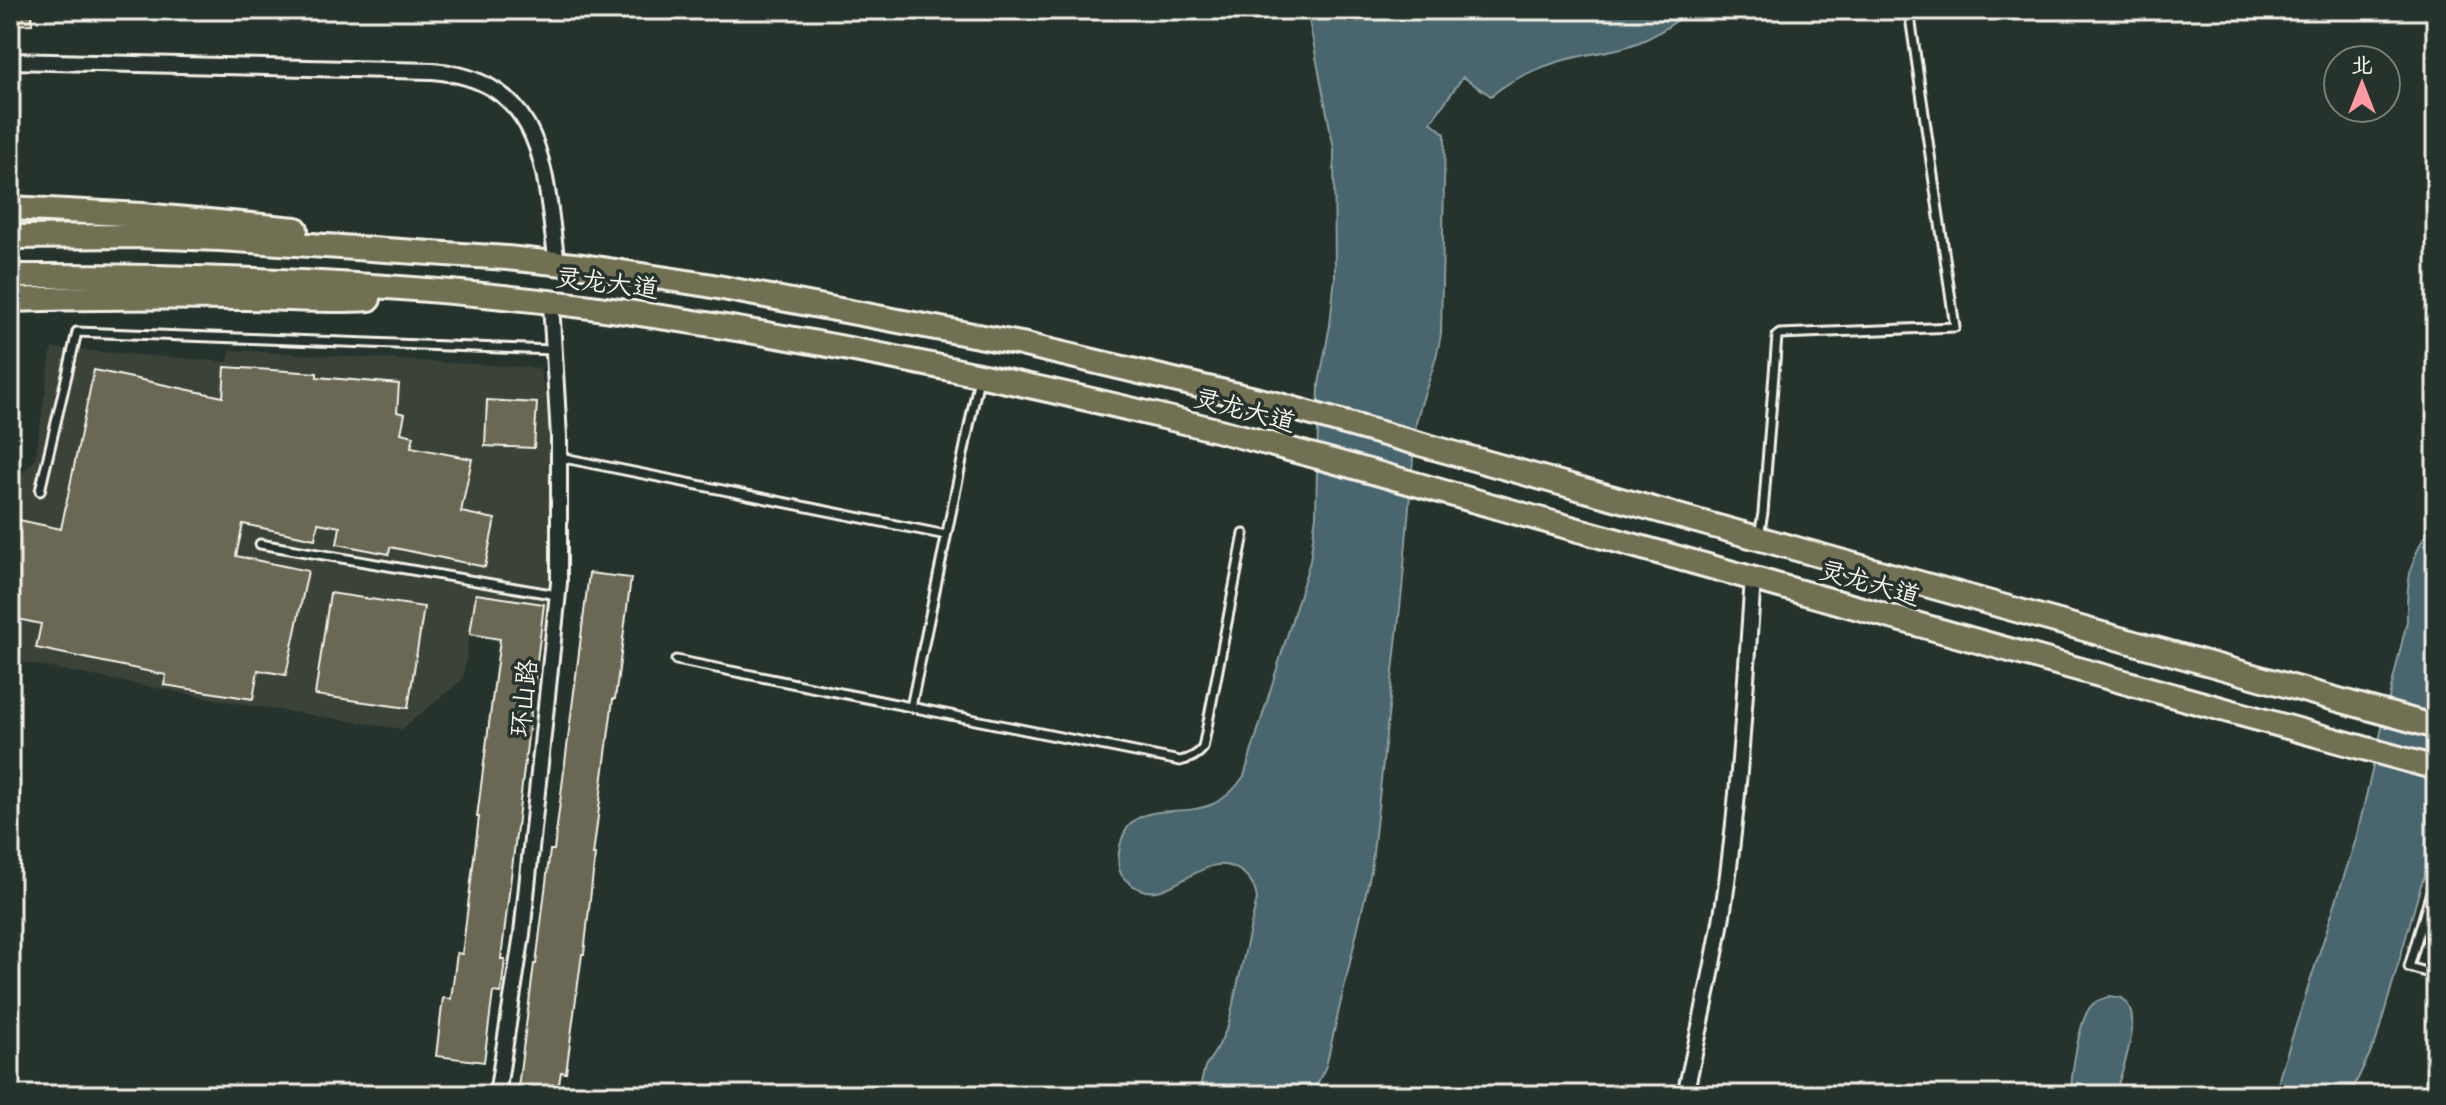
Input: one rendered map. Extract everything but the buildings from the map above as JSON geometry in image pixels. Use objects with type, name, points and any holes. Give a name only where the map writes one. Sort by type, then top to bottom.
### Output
[{"type":"main road","points":[[10,208],[227,222],[368,238],[492,257]]},
{"type":"main road","name":"灵龙大道","points":[[10,237],[220,239],[492,257],[672,279],[1021,344],[1280,405],[2436,727]]},
{"type":"main road","name":"灵龙大道","points":[[10,276],[204,278],[449,293],[551,303],[701,324],[979,376],[1173,419],[1281,447],[2436,768]]},
{"type":"main road","points":[[10,300],[250,298],[337,301],[449,293]]},
{"type":"street","points":[[10,61],[433,71],[475,80],[514,105],[535,139],[543,163],[557,264]]},
{"type":"street","name":"环山路","points":[[497,1095],[522,934],[558,596],[559,457],[551,303]]},
{"type":"street","points":[[1685,1095],[1717,946],[1729,865],[1753,579]]},
{"type":"lane","points":[[1758,538],[1763,513],[1777,336],[1955,327],[1909,10]]},
{"type":"lane","points":[[2430,10],[2436,36]]},
{"type":"lane","points":[[40,491],[77,332],[554,350]]},
{"type":"lane","points":[[911,707],[979,376]]},
{"type":"lane","points":[[559,457],[946,535]]},
{"type":"lane","points":[[676,660],[1180,761],[1194,757],[1203,748],[1244,534]]},
{"type":"lane","points":[[260,544],[558,596]]},
{"type":"lane","points":[[2436,874],[2409,967],[2436,975]]},
{"type":"shaded area","points":[[52,348],[228,362],[230,350],[540,368],[552,426],[554,460],[551,573],[543,648],[469,637],[463,679],[402,729],[246,705],[10,660],[10,475],[20,475],[35,460]]},
{"type":"water","points":[[1307,10],[1692,10],[1644,40],[1543,67],[1520,77],[1491,96],[1463,77],[1431,122],[1445,134],[1441,333],[1416,423],[1402,590],[1371,871],[1326,1066],[1312,1095],[1198,1095],[1205,1067],[1228,1026],[1257,899],[1255,891],[1243,873],[1228,865],[1199,871],[1170,887],[1156,891],[1141,890],[1121,874],[1119,852],[1124,834],[1132,823],[1143,816],[1213,804],[1231,792],[1244,776],[1310,561],[1316,515],[1319,384],[1335,276],[1334,149]]},
{"type":"water","points":[[2436,517],[2436,846],[2421,885],[2376,1041],[2350,1095],[2276,1095],[2356,839],[2407,621],[2412,566]]},
{"type":"water","points":[[2110,996],[2122,998],[2129,1006],[2132,1017],[2130,1044],[2115,1095],[2071,1095],[2074,1061],[2084,1020],[2093,1004]]}]
